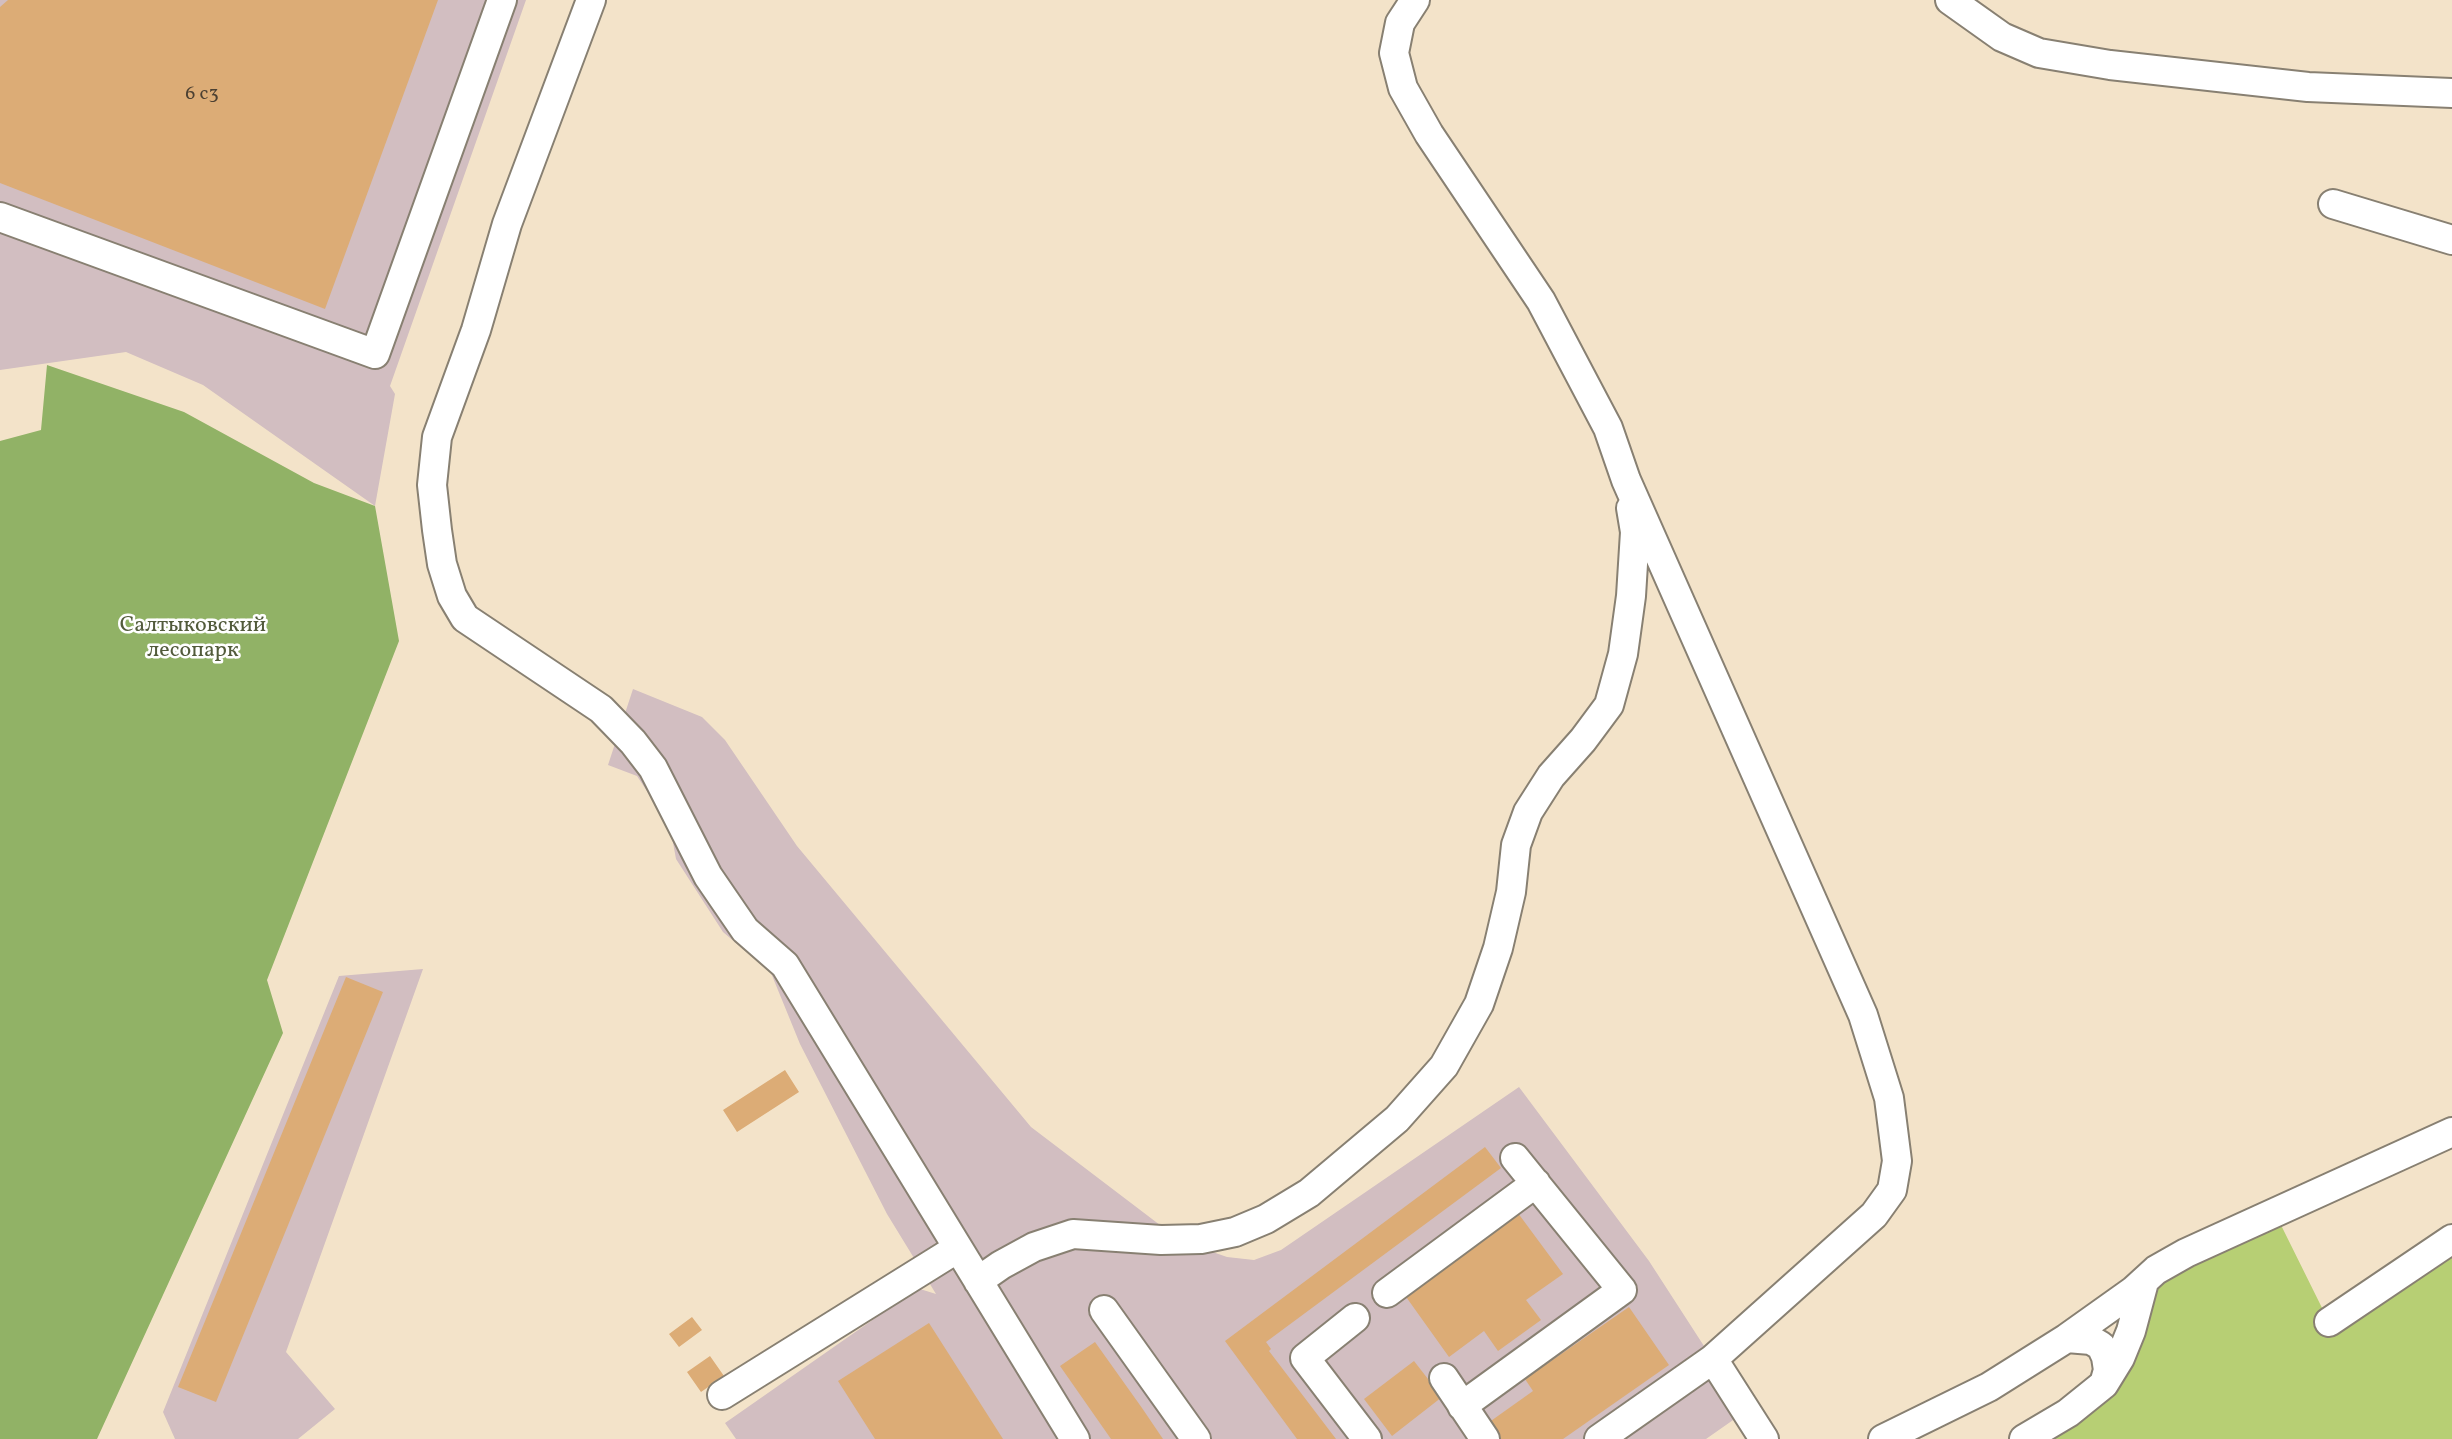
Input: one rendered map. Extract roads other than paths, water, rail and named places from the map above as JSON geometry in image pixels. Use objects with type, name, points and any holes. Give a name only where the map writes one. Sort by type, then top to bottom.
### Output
[{"type":"street","points":[[0,218],[375,354],[502,0]]},
{"type":"street","points":[[591,0],[507,225],[476,330],[437,437],[432,485],[442,564],[452,596],[465,618],[601,709],[639,750],[663,787],[708,876],[745,930],[785,965],[1075,1439]]},
{"type":"street","points":[[1415,0],[1400,23],[1394,53],[1403,88],[1430,134],[1541,301],[1608,428],[1626,480],[1863,1015],[1880,1062],[1895,1134],[1897,1161],[1892,1190],[1874,1215],[1713,1359],[1599,1439]]},
{"type":"street","points":[[1950,0],[2002,37],[2039,53],[2110,65],[2308,87],[2452,93]]},
{"type":"street","points":[[2333,204],[2452,240]]},
{"type":"street","points":[[978,1281],[1034,1247],[1073,1234],[1161,1240],[1201,1239],[1235,1232],[1266,1219],[1309,1193],[1397,1119],[1444,1066],[1479,1004],[1498,948],[1511,892],[1516,845],[1528,812],[1551,776],[1583,740],[1609,705],[1623,654],[1631,596],[1635,532],[1626,480]]},
{"type":"street","points":[[1883,1439],[1989,1387],[2067,1338],[2144,1282],[2156,1270],[2186,1253],[2452,1132]]},
{"type":"street","points":[[1462,1406],[1622,1290],[1515,1158]]},
{"type":"street","points":[[1387,1293],[1536,1184]]},
{"type":"street","points":[[2329,1322],[2452,1239]]},
{"type":"street","points":[[722,1395],[958,1248]]},
{"type":"street","points":[[2024,1439],[2068,1413],[2104,1384],[2121,1358],[2132,1331],[2144,1282]]},
{"type":"street","points":[[1104,1310],[1196,1439]]},
{"type":"street","points":[[1355,1318],[1305,1358],[1367,1439]]},
{"type":"street","points":[[2067,1338],[2091,1340],[2101,1346],[2108,1370],[2104,1384]]},
{"type":"street","points":[[1713,1359],[1764,1439]]},
{"type":"street","points":[[1444,1378],[1485,1439]]},
{"type":"park label","name":"Салтыковский лесопарк","points":[[193,640]]}]
